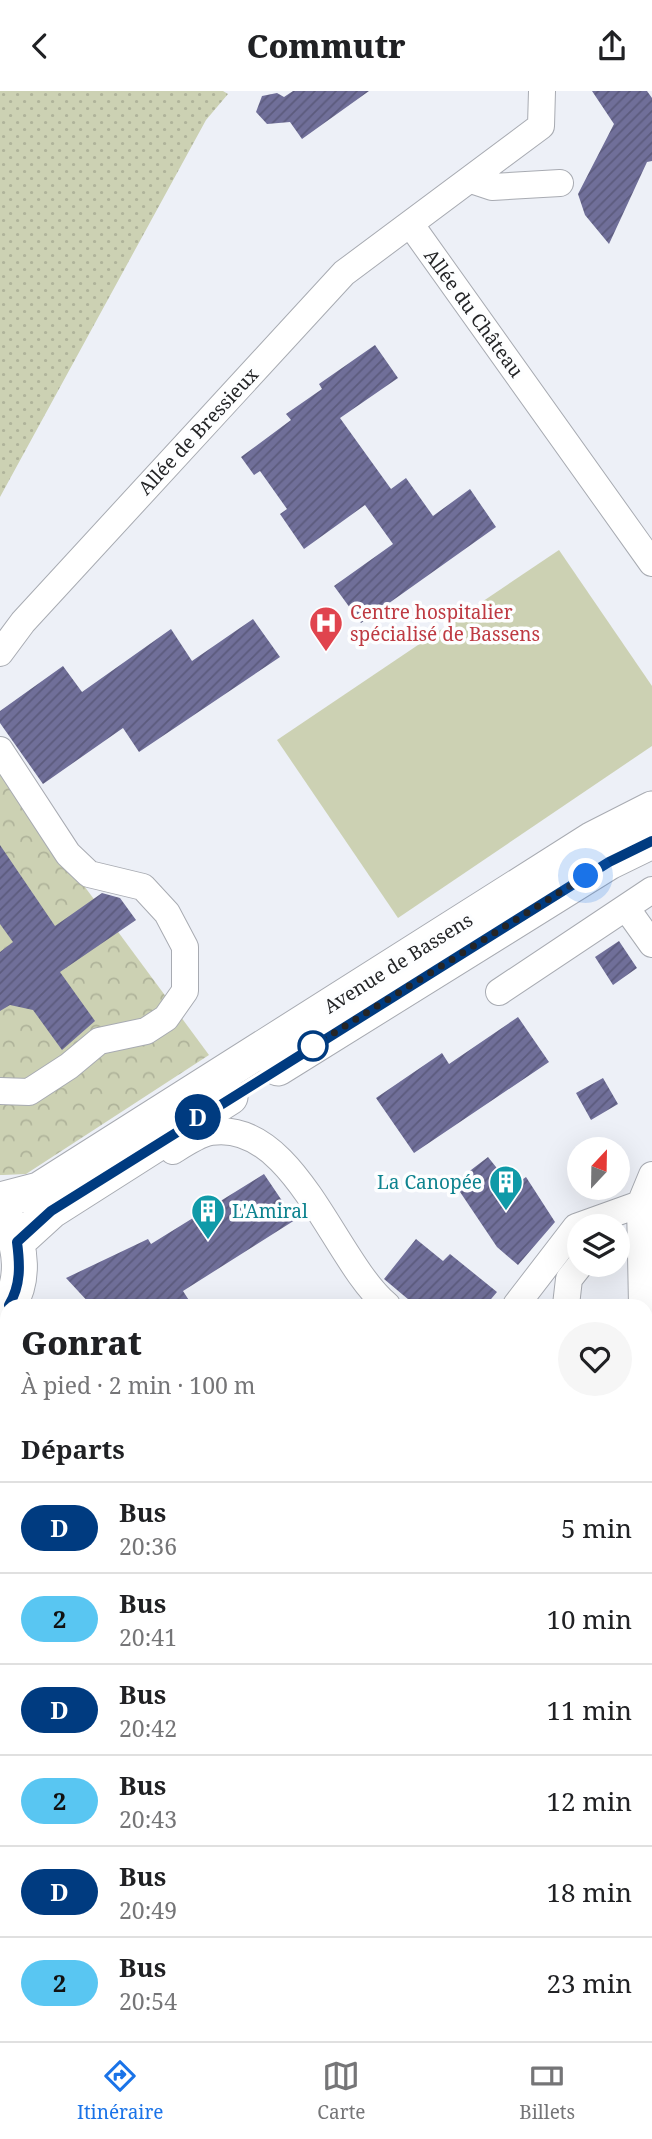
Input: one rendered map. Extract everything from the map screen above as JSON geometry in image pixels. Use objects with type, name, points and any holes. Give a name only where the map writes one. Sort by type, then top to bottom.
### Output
[{"type":"main road","name":"Avenue de Bassens","points":[[0,1200],[39,1190],[593,839],[652,809]]},
{"type":"main road","name":"Avenue de Bassens","points":[[17,1242],[51,1211],[89,1187],[609,862],[652,841]]},
{"type":"main road","points":[[0,1211],[17,1242],[20,1265],[12,1299]]},
{"type":"street","points":[[411,225],[541,126],[542,91]]},
{"type":"street","points":[[471,180],[492,187],[560,183]]},
{"type":"street","name":"Allée du Château","points":[[411,225],[652,563]]},
{"type":"street","name":"Allée de Bressieux","points":[[0,653],[23,622],[344,273],[411,225]]},
{"type":"street","points":[[0,750],[68,854],[89,874],[143,887],[167,913],[185,947],[185,991],[166,1018],[146,1031],[99,1041],[69,1066],[29,1092],[0,1091]]},
{"type":"street","points":[[499,992],[652,890]]},
{"type":"street","points":[[627,909],[652,944]]},
{"type":"street","points":[[89,1187],[121,1182],[208,1132],[226,1131],[260,1141],[276,1154],[370,1291],[380,1299]]},
{"type":"street","points":[[642,1299],[646,1212],[652,1175]]},
{"type":"street","points":[[630,1220],[646,1212]]},
{"type":"street","points":[[521,1299],[576,1227],[646,1212]]},
{"type":"street","points":[[567,1299],[571,1277]]},
{"type":"green space","points":[[0,91],[223,91],[228,94],[206,120],[0,497]]},
{"type":"green space","points":[[559,550],[652,686],[652,746],[398,918],[277,740]]},
{"type":"green space","points":[[0,772],[209,1055],[26,1174],[3,1175],[0,1175]]},
{"type":"building","points":[[293,91],[369,91],[302,139],[290,122],[267,124],[256,112],[262,96],[277,93],[284,97]]},
{"type":"building","points":[[592,91],[647,91],[652,98],[652,161],[647,162],[609,244],[585,215],[578,194],[614,124]]},
{"type":"building","points":[[375,345],[398,378],[340,418],[391,489],[406,478],[433,516],[470,489],[496,527],[361,623],[334,586],[393,544],[365,505],[304,549],[280,514],[287,509],[260,471],[254,475],[241,457],[291,420],[286,414],[322,389],[319,384]]},
{"type":"building","points":[[253,619],[280,657],[139,752],[123,728],[43,784],[0,723],[0,711],[63,666],[82,692],[171,629],[192,661]]},
{"type":"building","points":[[0,845],[55,926],[102,893],[120,898],[136,920],[60,972],[95,1021],[62,1050],[33,1010],[10,1005],[0,1011],[0,952],[13,942],[0,924]]},
{"type":"building","points":[[619,941],[637,968],[613,985],[595,957]]},
{"type":"building","points":[[518,1017],[549,1062],[414,1153],[376,1098],[442,1053],[449,1064]]},
{"type":"building","points":[[603,1078],[618,1104],[591,1120],[576,1093]]},
{"type":"building","name":"La Canopée","points":[[488,1157],[500,1172],[507,1167],[519,1182],[526,1177],[555,1222],[518,1265],[497,1247],[454,1183]]},
{"type":"building","name":"L'Amiral","points":[[264,1174],[295,1220],[183,1291],[188,1299],[85,1299],[66,1278],[148,1239],[151,1244]]},
{"type":"building","name":"La Canopée","points":[[416,1239],[443,1261],[450,1254],[497,1292],[491,1299],[408,1299],[384,1279]]},
{"type":"bus line","name":"D","points":[[13,1299],[20,1265],[17,1242],[51,1211],[609,862],[652,841]]},
{"type":"place","name":"Centre hospitalier spécialisé de Bassens","points":[[326,653]]},
{"type":"place","name":"La Canopée","points":[[506,1212]]},
{"type":"place","name":"L'Amiral","points":[[208,1241]]},
{"type":"route","points":[[313,1046],[586,876]]}]
